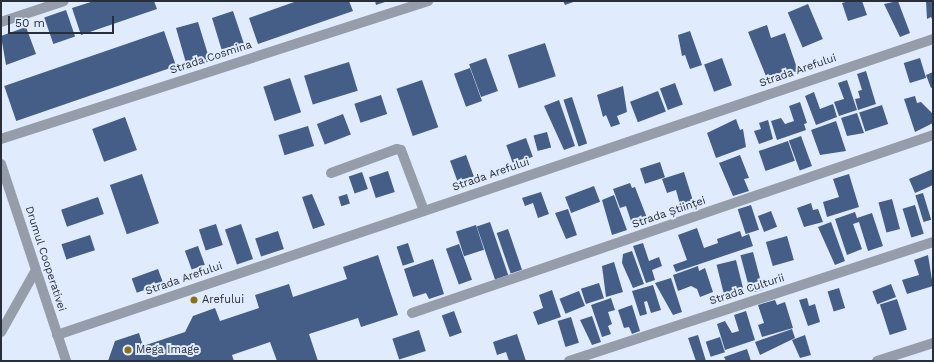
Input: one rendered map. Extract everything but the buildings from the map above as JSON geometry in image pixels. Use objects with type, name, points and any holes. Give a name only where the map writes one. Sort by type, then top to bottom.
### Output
[{"type":"street","points":[[1,22],[64,1]]},
{"type":"street","name":"Strada Cosmina","points":[[1,139],[428,1]]},
{"type":"street","name":"Strada Arefului","points":[[57,334],[933,38]]},
{"type":"street","name":"Strada Științei","points":[[412,313],[933,135]]},
{"type":"street","points":[[331,172],[397,149],[402,150],[424,211]]},
{"type":"street","name":"Drumul Cooperativei","points":[[1,164],[66,361]]},
{"type":"street","name":"Strada Culturii","points":[[569,361],[933,242]]},
{"type":"street","points":[[1,332],[36,270]]},
{"type":"street","points":[[877,361],[933,343]]},
{"type":"place","name":"Arefului","points":[[194,300]]},
{"type":"place","name":"Mega Image","points":[[128,350]]}]
